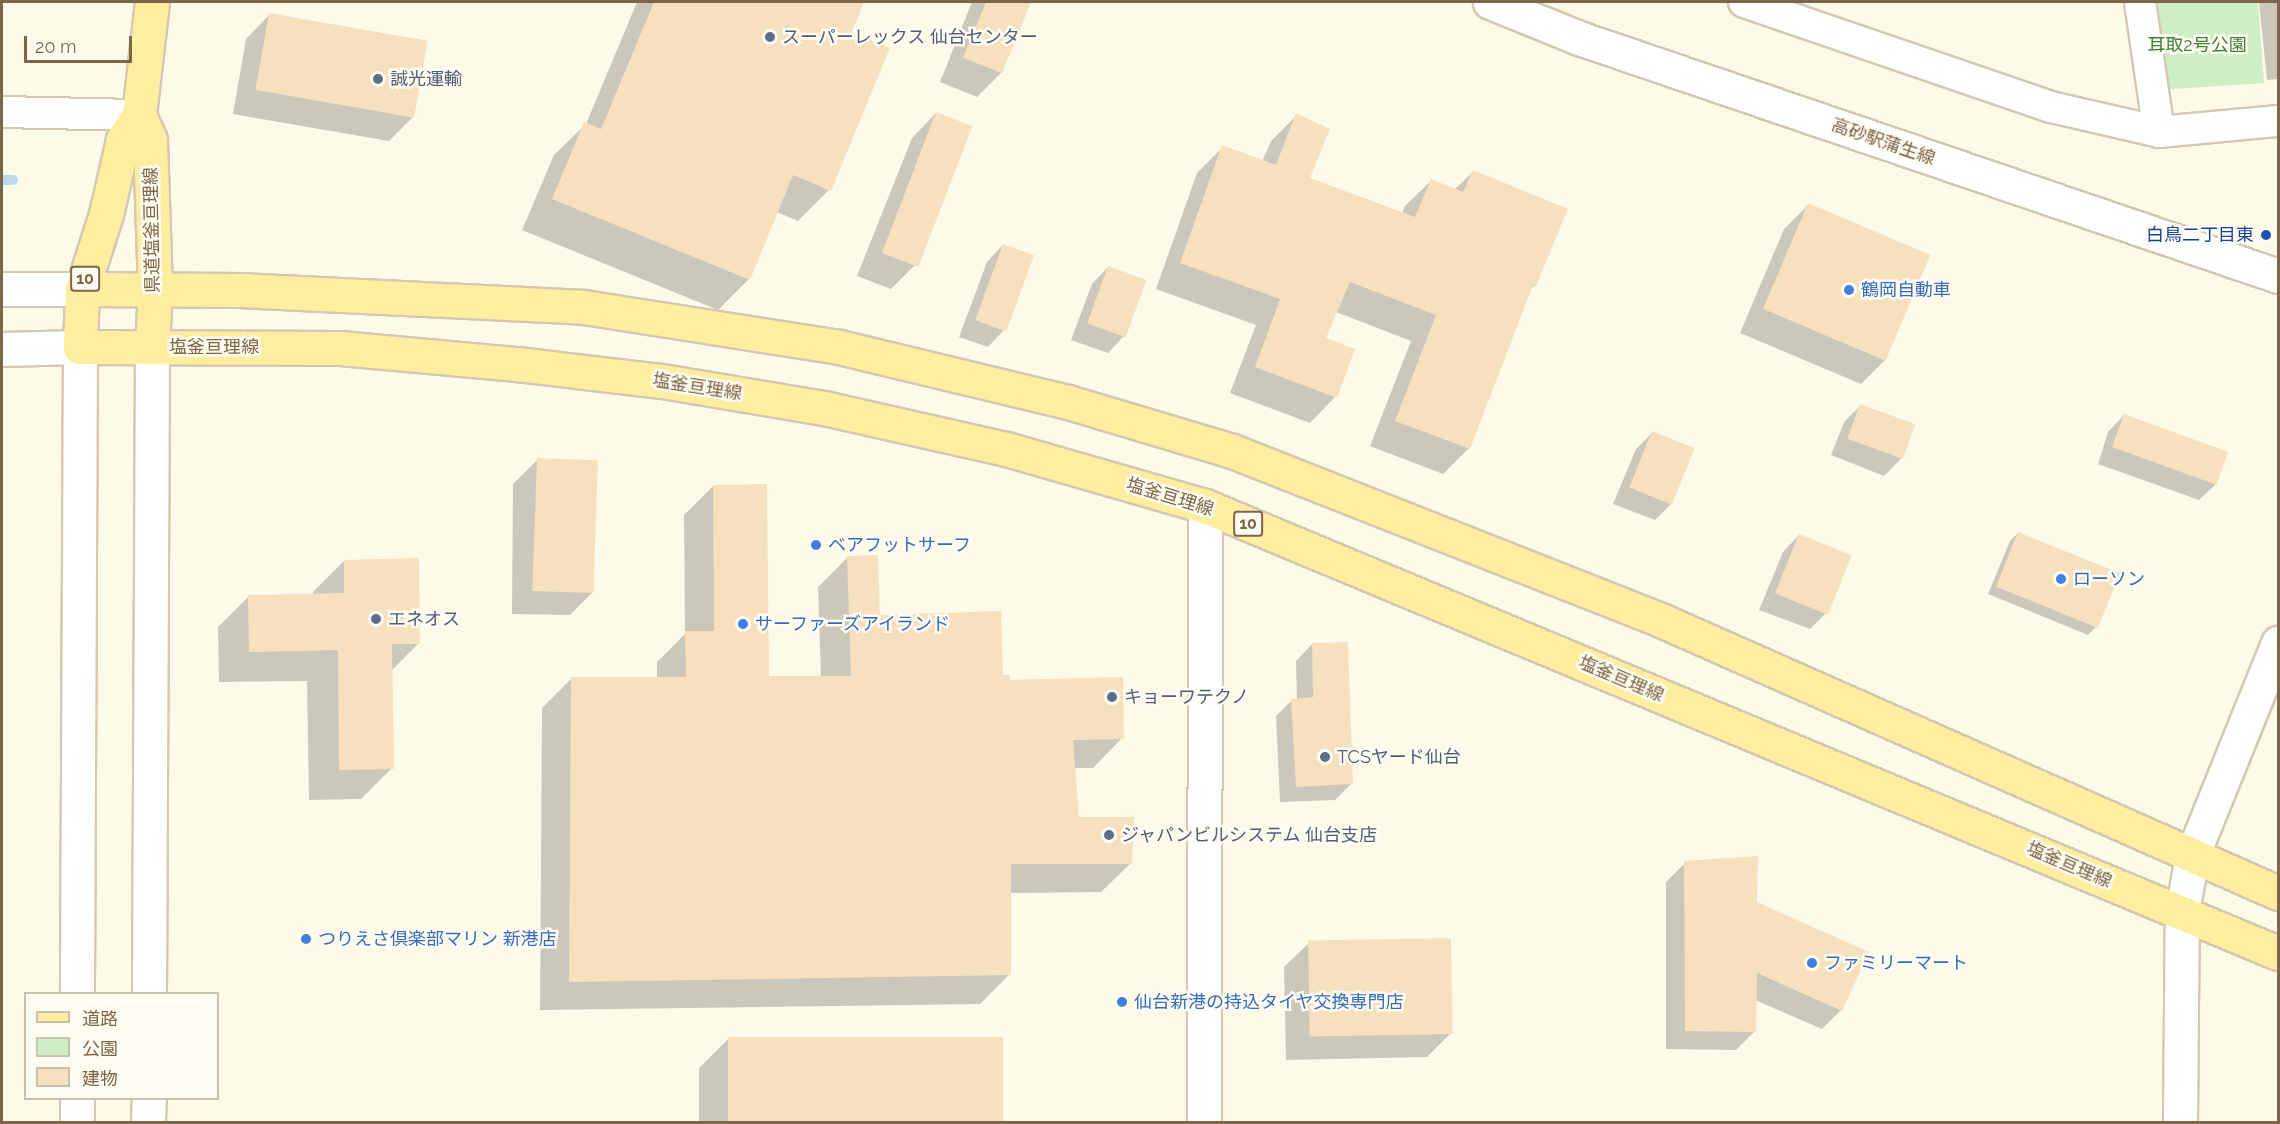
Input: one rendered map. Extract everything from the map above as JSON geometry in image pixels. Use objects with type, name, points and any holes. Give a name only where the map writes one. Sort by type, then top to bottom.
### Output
[{"type":"main road","name":"10","points":[[80,346],[82,289],[106,214],[137,131],[152,2]]},
{"type":"main road","name":"県道塩釜亘理線","points":[[137,131],[153,215],[152,347]]},
{"type":"main road","name":"10","points":[[82,289],[154,288],[584,307],[839,347],[1068,402],[1232,451],[1663,621],[2278,893]]},
{"type":"main road","name":"塩釜亘理線","points":[[80,346],[340,348],[662,381],[824,408],[1006,449],[1205,506],[2278,953]]},
{"type":"street","name":"高砂駅蒲生線","points":[[1490,2],[1579,38],[2278,276]]},
{"type":"street","points":[[1744,2],[2051,107],[2159,132],[2278,121]]},
{"type":"street","points":[[2140,2],[2159,132]]},
{"type":"street","points":[[2,112],[137,131]]},
{"type":"street","points":[[2,290],[82,289]]},
{"type":"street","points":[[2,349],[80,346],[77,992]]},
{"type":"street","points":[[149,992],[152,347]]},
{"type":"street","points":[[1204,1122],[1205,506]]},
{"type":"street","points":[[2180,1122],[2182,912],[2192,856],[2278,643]]},
{"type":"street","points":[[77,1100],[77,1122]]},
{"type":"street","points":[[148,1122],[149,1100]]},
{"type":"green space","name":"耳取2号公園","points":[[2146,2],[2258,2],[2264,83],[2158,90]]},
{"type":"building","points":[[654,2],[864,2],[852,32],[890,48],[831,191],[793,175],[750,280],[552,199],[584,122],[601,129]]},
{"type":"building","points":[[986,2],[1031,2],[1002,73],[963,58]]},
{"type":"building","points":[[269,13],[428,41],[414,118],[255,90]]},
{"type":"building","points":[[936,112],[972,126],[918,267],[882,253]]},
{"type":"building","points":[[1296,113],[1330,129],[1310,178],[1415,217],[1431,179],[1463,192],[1473,170],[1568,209],[1536,286],[1533,285],[1470,449],[1395,421],[1436,315],[1350,282],[1326,338],[1355,349],[1337,398],[1255,367],[1280,299],[1180,263],[1222,145],[1276,165]]},
{"type":"building","points":[[1808,203],[1930,255],[1885,361],[1763,309]]},
{"type":"building","points":[[1003,244],[1034,255],[1006,331],[975,320]]},
{"type":"building","points":[[1108,266],[1147,280],[1126,337],[1087,323]]},
{"type":"building","points":[[1860,404],[1915,424],[1903,459],[1847,439]]},
{"type":"building","points":[[2124,414],[2228,452],[2216,485],[2112,447]]},
{"type":"building","points":[[1652,431],[1695,448],[1672,505],[1629,488]]},
{"type":"building","points":[[537,458],[598,460],[593,593],[532,591]]},
{"type":"building","points":[[767,484],[769,676],[851,676],[847,556],[878,555],[880,615],[1001,611],[1003,675],[1010,675],[1010,680],[1123,677],[1124,739],[1073,740],[1079,817],[1134,817],[1132,864],[1011,864],[1011,975],[569,982],[571,677],[686,677],[685,631],[714,631],[713,485]]},
{"type":"building","points":[[2018,532],[2120,573],[2098,628],[1996,587]]},
{"type":"building","points":[[1799,534],[1852,555],[1828,615],[1775,593]]},
{"type":"building","points":[[419,558],[420,644],[392,644],[394,769],[339,770],[338,650],[249,652],[248,595],[344,593],[344,560]]},
{"type":"building","points":[[1348,642],[1353,784],[1296,787],[1291,699],[1313,697],[1312,643]]},
{"type":"building","points":[[1758,856],[1757,902],[1869,952],[1842,1011],[1757,973],[1756,1032],[1685,1031],[1684,861]]},
{"type":"building","points":[[1451,938],[1453,1034],[1310,1036],[1308,940]]},
{"type":"building","points":[[728,1037],[1003,1037],[1003,1122],[728,1122]]},
{"type":"waterway","points":[[2,180],[13,180]]},
{"type":"place","name":"スーパーレックス 仙台センター","points":[[770,37]]},
{"type":"place","name":"誠光運輸","points":[[378,79]]},
{"type":"place","name":"白鳥二丁目東","points":[[2266,235]]},
{"type":"place","name":"鶴岡自動車","points":[[1849,290]]},
{"type":"place","name":"ベアフットサーフ","points":[[816,545]]},
{"type":"place","name":"ローソン","points":[[2061,579]]},
{"type":"place","name":"エネオス","points":[[376,619]]},
{"type":"place","name":"サーファーズアイランド","points":[[743,624]]},
{"type":"place","name":"キョーワテクノ","points":[[1112,697]]},
{"type":"place","name":"TCSヤード仙台","points":[[1325,757]]},
{"type":"place","name":"ジャパンビルシステム 仙台支店","points":[[1109,835]]},
{"type":"place","name":"つりえさ倶楽部マリン 新港店","points":[[306,939]]},
{"type":"place","name":"ファミリーマート","points":[[1812,963]]},
{"type":"place","name":"仙台新港の持込タイヤ交換専門店","points":[[1122,1002]]}]
